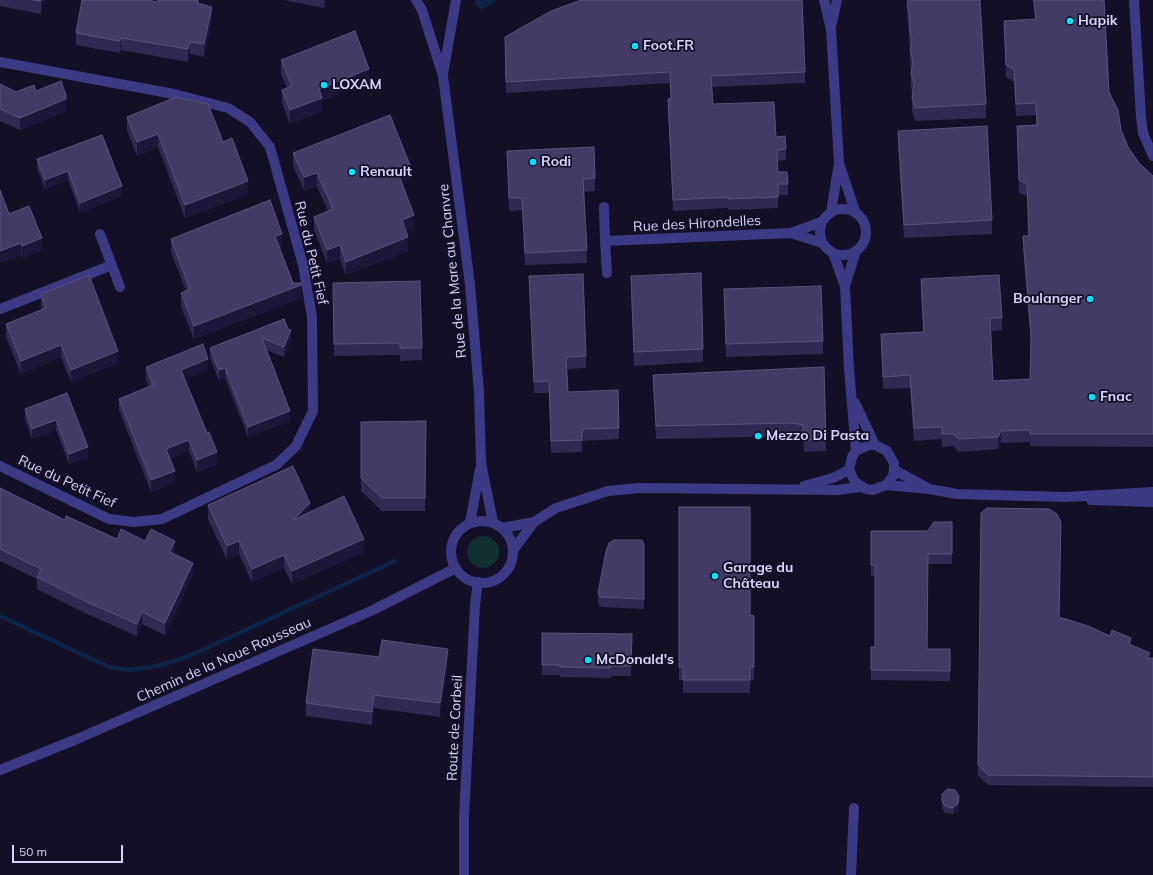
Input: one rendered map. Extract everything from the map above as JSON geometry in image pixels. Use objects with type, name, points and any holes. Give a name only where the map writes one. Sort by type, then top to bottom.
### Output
[{"type":"street","name":"Rue de la Mare au Chanvre","points":[[416,0],[422,10],[443,76],[470,285],[479,392],[481,463],[493,522]]},
{"type":"street","name":"Rue de la Mare au Chanvre","points":[[443,76],[456,0]]},
{"type":"street","points":[[824,0],[832,29],[839,163],[831,212]]},
{"type":"street","points":[[832,29],[837,0]]},
{"type":"street","points":[[1134,0],[1143,134],[1153,156]]},
{"type":"street","name":"Rue du Petit Fief","points":[[0,62],[174,94],[228,108],[250,122],[270,147],[302,265],[312,317],[313,410],[296,446],[276,465],[162,519],[134,522],[109,519],[0,466]]},
{"type":"street","points":[[839,163],[855,211]]},
{"type":"street","points":[[604,207],[607,273]]},
{"type":"street","points":[[845,286],[856,252],[863,245],[866,236],[866,227],[862,218],[855,211],[847,208],[838,208],[825,216],[821,222],[819,232],[822,243],[833,253],[845,286],[849,369],[856,451]]},
{"type":"street","name":"Rue des Hirondelles","points":[[605,242],[791,233],[821,222]]},
{"type":"street","name":"Rue des Hirondelles","points":[[791,233],[822,243]]},
{"type":"street","points":[[100,234],[120,287]]},
{"type":"street","points":[[833,253],[841,255],[856,252]]},
{"type":"street","points":[[0,309],[112,265]]},
{"type":"street","points":[[852,398],[875,445]]},
{"type":"street","points":[[886,485],[893,476],[894,470],[894,463],[887,451],[875,445],[862,447],[856,451],[852,457],[849,470],[855,482],[860,486],[873,490],[886,485],[930,489],[957,494],[1153,502]]},
{"type":"street","name":"Rue de la Mare au Chanvre","points":[[470,523],[481,463]]},
{"type":"street","points":[[792,490],[833,478],[849,470]]},
{"type":"street","points":[[894,470],[930,489]]},
{"type":"street","points":[[514,549],[534,522],[556,508],[608,492],[639,488],[837,490],[860,486]]},
{"type":"street","points":[[1066,498],[1153,492]]},
{"type":"street","points":[[481,520],[493,522],[503,528],[510,537],[514,549],[513,560],[508,570],[494,580],[478,582],[469,580],[456,568],[452,558],[452,548],[458,533],[470,523],[481,520]]},
{"type":"street","points":[[503,528],[534,522]]},
{"type":"street","name":"Chemin de la Noue Rousseau","points":[[0,770],[84,736],[370,611],[456,568]]},
{"type":"street","name":"Route de Corbeil","points":[[464,875],[465,808],[474,605],[478,582]]},
{"type":"street","points":[[851,875],[854,808]]},
{"type":"green space","points":[[480,536],[486,536],[496,543],[499,552],[498,558],[492,565],[486,568],[480,568],[470,561],[467,555],[467,549],[474,539]]},
{"type":"water","points":[[475,0],[497,0],[485,8],[480,9],[475,4]]},
{"type":"building","points":[[82,0],[148,0],[157,2],[158,0],[198,0],[197,3],[212,7],[204,44],[190,42],[188,49],[121,38],[120,41],[76,33]]},
{"type":"building","points":[[581,0],[802,0],[805,72],[711,76],[713,104],[774,102],[776,137],[785,136],[786,149],[777,150],[778,172],[787,172],[788,184],[778,184],[778,197],[728,199],[728,197],[673,200],[668,99],[671,99],[670,72],[506,82],[505,37],[551,11]]},
{"type":"building","points":[[908,0],[980,0],[986,104],[915,108],[912,97],[914,84],[911,74],[913,61],[910,50],[912,39],[909,28],[910,16],[907,6]]},
{"type":"building","points":[[1034,0],[1104,0],[1109,92],[1118,110],[1121,130],[1128,147],[1139,163],[1153,176],[1153,434],[1030,434],[1030,430],[1001,431],[998,437],[959,439],[953,434],[942,434],[942,427],[914,428],[910,375],[883,377],[881,334],[924,332],[921,279],[999,275],[1002,318],[990,318],[993,381],[1030,379],[1031,335],[1023,236],[1029,236],[1027,184],[1019,180],[1017,126],[1037,125],[1036,103],[1016,104],[1014,69],[1006,65],[1004,21],[1036,19]]},
{"type":"building","name":"LOXAM","points":[[355,31],[369,69],[319,89],[322,98],[290,110],[282,90],[292,86],[281,60]]},
{"type":"building","points":[[61,81],[66,99],[20,118],[0,109],[0,84],[16,92],[34,85],[36,91]]},
{"type":"building","points":[[176,97],[208,104],[223,142],[232,138],[248,181],[185,205],[158,134],[137,142],[127,117]]},
{"type":"building","points":[[390,115],[410,165],[397,170],[414,215],[402,220],[408,237],[346,262],[340,245],[327,250],[314,217],[333,209],[317,173],[304,177],[293,153]]},
{"type":"building","points":[[987,126],[992,220],[904,225],[898,131]]},
{"type":"building","points":[[102,135],[122,186],[80,203],[68,171],[45,180],[37,159]]},
{"type":"building","points":[[594,147],[595,178],[583,179],[587,250],[525,253],[522,198],[509,198],[507,151]]},
{"type":"building","points":[[0,190],[9,214],[29,206],[42,238],[22,246],[21,243],[0,251]]},
{"type":"building","points":[[270,200],[282,234],[275,236],[293,283],[301,283],[301,285],[194,326],[181,293],[190,289],[171,239]]},
{"type":"building","points":[[701,273],[703,349],[634,352],[631,276]]},
{"type":"building","points":[[583,274],[586,356],[566,357],[568,392],[618,390],[619,428],[582,429],[582,440],[551,441],[549,381],[534,382],[529,276]]},
{"type":"building","points":[[89,275],[118,351],[71,370],[61,345],[21,361],[6,324],[46,308],[41,294]]},
{"type":"building","points":[[420,281],[422,348],[400,348],[400,343],[334,344],[333,283]]},
{"type":"building","points":[[821,286],[823,341],[726,344],[724,289]]},
{"type":"building","points":[[284,319],[288,329],[291,330],[284,347],[262,338],[290,411],[248,427],[225,368],[219,370],[210,348]]},
{"type":"building","points":[[203,344],[208,359],[181,370],[207,433],[209,432],[217,452],[197,460],[189,440],[166,449],[175,471],[151,480],[119,399],[153,385],[146,367]]},
{"type":"building","points":[[824,367],[826,439],[804,440],[803,425],[793,423],[656,426],[653,375]]},
{"type":"building","points":[[67,393],[88,447],[69,454],[56,420],[32,429],[25,409]]},
{"type":"building","points":[[426,421],[425,498],[382,498],[361,478],[361,422]]},
{"type":"building","points":[[293,466],[310,503],[293,520],[344,496],[364,539],[292,571],[284,555],[252,569],[239,541],[227,546],[208,505]]},
{"type":"building","points":[[0,488],[65,520],[66,516],[117,539],[121,529],[145,541],[151,529],[175,541],[170,552],[193,563],[165,623],[142,612],[137,624],[87,602],[37,577],[41,569],[0,549]]},
{"type":"building","name":"Garage du Château","points":[[679,507],[750,507],[750,615],[754,616],[754,667],[750,667],[750,680],[683,680],[683,667],[679,667]]},
{"type":"building","points":[[987,508],[1049,509],[1057,514],[1061,522],[1059,617],[1088,626],[1110,636],[1112,630],[1131,638],[1129,644],[1150,653],[1147,658],[1153,658],[1153,777],[988,775],[978,765],[981,513]]},
{"type":"building","points":[[934,522],[952,522],[952,554],[928,554],[927,649],[950,649],[950,671],[871,670],[871,647],[875,647],[875,565],[871,565],[871,531],[928,531]]},
{"type":"building","points":[[614,540],[642,540],[644,545],[644,599],[600,597],[598,593],[606,551],[609,543]]},
{"type":"building","name":"McDonald's","points":[[542,633],[632,634],[631,666],[611,666],[611,668],[560,667],[560,665],[542,665]]},
{"type":"building","points":[[382,640],[448,649],[440,703],[374,695],[372,712],[306,703],[313,649],[379,657]]},
{"type":"building","points":[[948,789],[955,790],[959,796],[958,804],[953,808],[945,806],[942,801],[942,794]]},
{"type":"waterway","points":[[0,616],[109,667],[130,670],[157,666],[187,657],[395,561]]},
{"type":"place","name":"Hapik","points":[[1070,21]]},
{"type":"place","name":"Foot.FR","points":[[635,46]]},
{"type":"place","name":"LOXAM","points":[[324,85]]},
{"type":"place","name":"Rodi","points":[[533,162]]},
{"type":"place","name":"Renault","points":[[352,172]]},
{"type":"place","name":"Boulanger","points":[[1090,299]]},
{"type":"place","name":"Fnac","points":[[1092,397]]},
{"type":"place","name":"Mezzo Di Pasta","points":[[758,436]]},
{"type":"place","name":"Garage du Château","points":[[715,576]]},
{"type":"place","name":"McDonald's","points":[[588,660]]}]
